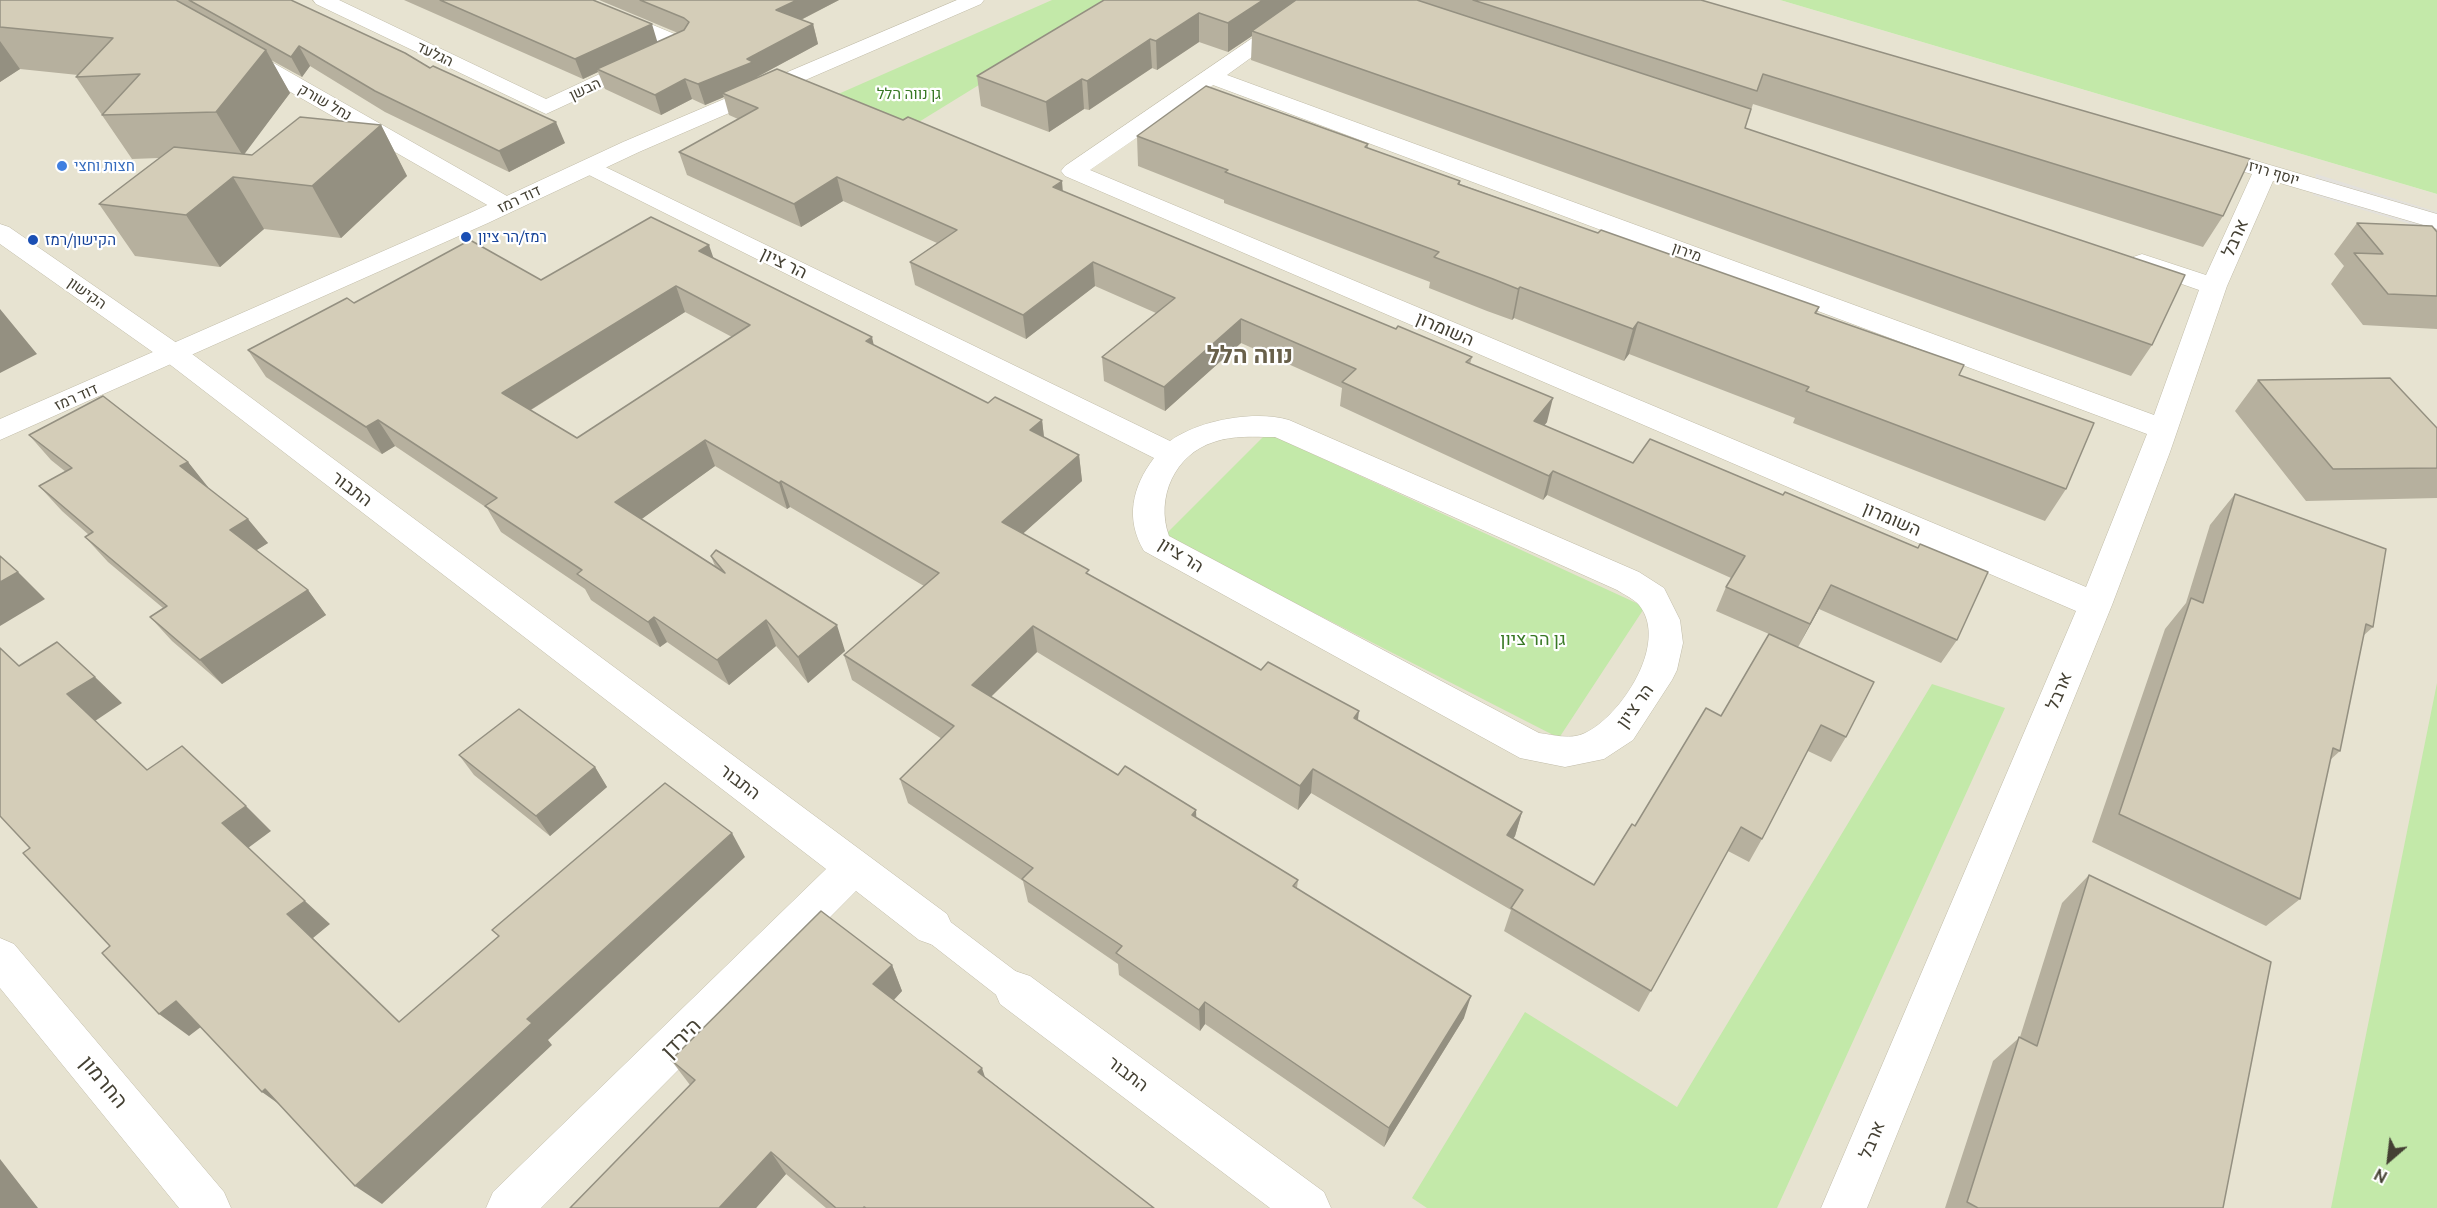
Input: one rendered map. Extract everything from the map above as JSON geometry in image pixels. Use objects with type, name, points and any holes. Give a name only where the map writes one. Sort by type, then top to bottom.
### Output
[{"type":"street","name":"הגלעד","points":[[323,0],[546,108]]},
{"type":"street","name":"הבשן","points":[[546,108],[682,44],[575,0]]},
{"type":"street","name":"דוד רמז","points":[[0,430],[479,218],[631,147],[974,0]]},
{"type":"street","name":"השומרון","points":[[1321,0],[1073,171],[2095,605]]},
{"type":"street","name":"נחל שורק","points":[[218,41],[505,205]]},
{"type":"street","name":"מירון","points":[[1210,76],[2163,429]]},
{"type":"street","name":"יוסף רויז","points":[[2220,157],[2437,222]]},
{"type":"street","name":"הר ציון","points":[[591,167],[1171,454]]},
{"type":"street","name":"ארבל","points":[[1844,1208],[2095,605],[2163,429],[2214,286],[2265,171]]},
{"type":"street","name":"הקישון","points":[[0,232],[174,354]]},
{"type":"street","points":[[2124,256],[2214,286]]},
{"type":"street","name":"התבור","points":[[174,354],[1015,990],[1308,1208]]},
{"type":"street","name":"הר ציון","points":[[1279,428],[1628,580],[1652,597],[1663,620],[1666,643],[1660,670],[1620,730],[1591,748],[1565,752],[1533,747],[1155,543],[1148,521],[1148,504],[1155,482],[1171,454],[1201,435],[1232,429],[1279,428]]},
{"type":"street","name":"הירדן","points":[[509,1208],[854,867]]},
{"type":"street","name":"החרמון","points":[[0,957],[208,1208]]},
{"type":"shaded area","points":[[0,0],[1780,0],[2437,194],[2437,1208],[0,1208]]},
{"type":"shaded area","points":[[2316,174],[2437,212],[2437,232],[2313,195]]},
{"type":"green space","name":"גן נווה הלל","points":[[1052,0],[1117,0],[909,128],[836,95]]},
{"type":"green space","points":[[1780,0],[2437,0],[2437,194]]},
{"type":"green space","name":"גן הר ציון","points":[[1267,433],[1645,607],[1559,738],[1164,536]]},
{"type":"green space","points":[[2437,683],[2437,1208],[2331,1208]]},
{"type":"green space","points":[[1932,684],[2005,708],[1777,1208],[1427,1208],[1412,1198],[1525,1012],[1677,1107]]},
{"type":"building","points":[[0,0],[176,0],[266,50],[216,112],[102,115],[140,74],[76,77],[113,38],[0,27]]},
{"type":"building","points":[[189,0],[291,0],[405,53],[430,68],[433,66],[556,122],[499,151],[375,91],[299,46],[291,57]]},
{"type":"building","points":[[440,0],[593,0],[652,24],[575,59]]},
{"type":"building","points":[[640,0],[797,0],[776,10],[813,24],[747,59],[753,62],[698,84],[685,79],[655,95],[597,69],[684,30],[689,22]]},
{"type":"building","points":[[1104,0],[1263,0],[1228,23],[1199,13],[1156,41],[1150,39],[1087,81],[1082,79],[1046,102],[977,76]]},
{"type":"building","points":[[1296,0],[1417,0],[1751,109],[1745,128],[2185,275],[2152,345],[1252,31]]},
{"type":"building","points":[[1473,0],[1701,0],[2250,159],[2223,216],[1763,74],[1757,91]]},
{"type":"building","points":[[777,69],[903,120],[908,117],[1062,181],[1053,187],[1396,329],[1398,326],[1472,357],[1466,362],[1553,398],[1534,421],[1633,463],[1650,439],[1783,495],[1785,492],[1918,548],[1920,544],[1988,572],[1957,640],[1831,585],[1810,624],[1726,587],[1745,556],[1553,471],[1549,476],[1342,382],[1356,369],[1241,319],[1164,387],[1102,357],[1175,298],[1093,262],[1023,315],[910,262],[957,230],[837,177],[794,204],[679,152],[758,108],[722,93]]},
{"type":"building","points":[[1206,86],[1368,144],[1365,147],[1460,181],[1458,184],[1598,233],[1601,230],[1819,307],[1815,313],[1964,365],[1959,375],[2094,423],[2066,489],[1806,391],[1809,387],[1638,322],[1633,329],[1520,287],[1518,289],[1434,257],[1439,252],[1225,172],[1228,170],[1137,136]]},
{"type":"building","points":[[300,117],[381,125],[312,186],[233,177],[186,215],[99,204],[174,147],[252,155]]},
{"type":"building","points":[[651,217],[709,245],[699,251],[872,337],[866,341],[988,403],[995,397],[1042,420],[1030,430],[1079,455],[1002,522],[1089,570],[1086,573],[1261,670],[1268,662],[1359,711],[1354,718],[1522,812],[1507,835],[1594,885],[1632,824],[1635,826],[1706,708],[1721,716],[1769,634],[1874,682],[1846,737],[1821,725],[1762,839],[1741,827],[1651,991],[1511,908],[1523,890],[1313,769],[1300,786],[1033,626],[972,685],[1118,775],[1125,766],[1196,810],[1192,815],[1298,880],[1293,886],[1471,996],[1389,1128],[1205,1002],[1199,1010],[1116,953],[1122,946],[1022,879],[1033,868],[900,779],[954,726],[844,655],[939,573],[781,481],[779,483],[705,440],[615,502],[725,573],[711,556],[716,550],[837,625],[798,657],[766,620],[717,660],[654,617],[648,622],[577,574],[582,570],[485,506],[497,498],[378,420],[366,427],[248,350],[347,298],[354,303],[470,240],[541,280]],"holes":[[[676,286],[750,325],[577,438],[502,393]]]},
{"type":"building","points":[[2357,223],[2432,226],[2437,232],[2437,296],[2388,294],[2354,253],[2383,254]]},
{"type":"building","points":[[2390,378],[2437,428],[2437,468],[2333,469],[2258,380]]},
{"type":"building","points":[[103,396],[188,462],[180,466],[248,519],[230,530],[308,590],[200,660],[150,617],[167,606],[85,537],[93,532],[39,486],[72,468],[29,435]]},
{"type":"building","points":[[2235,494],[2386,549],[2373,627],[2366,624],[2340,751],[2333,748],[2300,899],[2119,814],[2191,598],[2203,603]]},
{"type":"building","points":[[0,556],[18,572],[0,582]]},
{"type":"building","points":[[57,642],[95,677],[67,694],[147,770],[182,746],[246,806],[222,823],[305,901],[287,914],[399,1022],[499,936],[492,930],[665,783],[732,833],[527,1019],[532,1023],[355,1186],[265,1089],[262,1092],[176,1001],[159,1014],[102,953],[110,946],[23,853],[30,848],[0,816],[0,648],[19,666]]},
{"type":"building","points":[[519,709],[595,767],[536,816],[459,755]]},
{"type":"building","points":[[2089,875],[2271,962],[2223,1208],[1978,1208],[1967,1202],[2019,1037],[2037,1046]]},
{"type":"building","points":[[821,911],[892,965],[873,984],[982,1068],[978,1072],[1154,1208],[836,1208],[771,1152],[719,1208],[570,1208],[695,1080],[671,1060]]},
{"type":"place","name":"חצות וחצי","points":[[62,166]]},
{"type":"place","name":"רמז/הר ציון","points":[[466,237]]},
{"type":"place","name":"הקישון/רמז","points":[[33,240]]},
{"type":"district","name":"נווה הלל","points":[[1250,355]]}]
